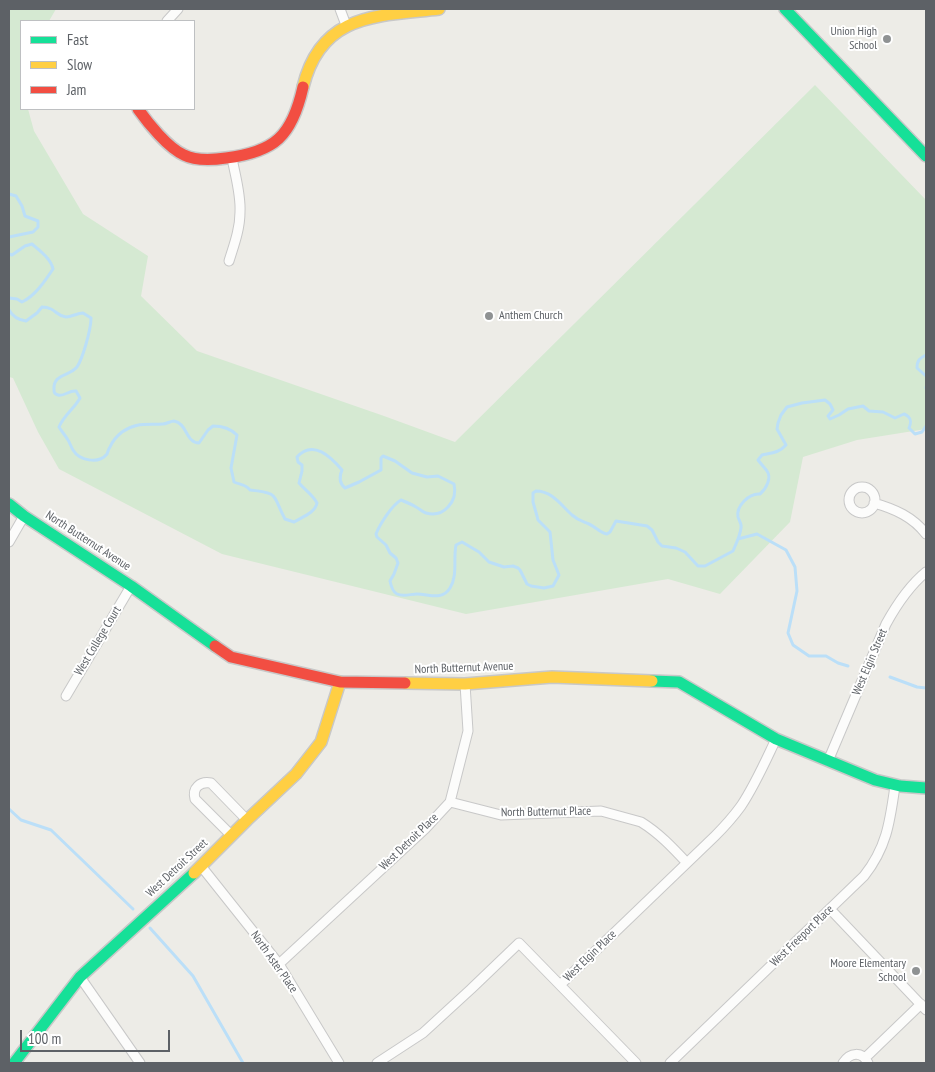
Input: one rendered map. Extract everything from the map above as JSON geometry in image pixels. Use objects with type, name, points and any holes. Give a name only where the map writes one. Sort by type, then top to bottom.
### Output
[{"type":"street","points":[[168,20],[178,9]]},
{"type":"street","points":[[340,9],[346,26]]},
{"type":"street","points":[[139,110],[151,126],[176,150],[190,158],[232,158],[262,150],[289,127],[298,109],[310,65],[316,53],[334,34],[346,26],[370,18],[439,9]]},
{"type":"street","points":[[785,9],[926,156]]},
{"type":"street","points":[[229,261],[239,227],[240,211],[232,158]]},
{"type":"street","points":[[874,503],[902,513],[913,520],[926,534]]},
{"type":"street","name":"North Butternut Avenue","points":[[9,504],[24,516],[131,586],[231,657],[340,682],[465,684],[552,677],[679,682],[776,739],[874,780],[895,786],[926,788]]},
{"type":"street","points":[[9,542],[24,516]]},
{"type":"street","name":"West Elgin Street","points":[[828,761],[886,624],[909,588],[926,572]]},
{"type":"street","name":"West College Court","points":[[66,696],[131,586]]},
{"type":"street","name":"West Detroit Street","points":[[14,1063],[80,977],[201,866],[246,820],[296,774],[321,742],[340,682]]},
{"type":"street","name":"West Detroit Place","points":[[279,964],[425,829],[450,802],[468,731],[465,684]]},
{"type":"street","name":"West Elgin Place","points":[[377,1063],[423,1033],[519,943],[560,985],[687,863],[739,808],[752,789],[776,739]]},
{"type":"street","points":[[231,835],[195,799],[194,790],[199,785],[204,782],[211,783],[246,820]]},
{"type":"street","name":"West Freeport Place","points":[[670,1063],[858,882],[872,866],[887,833],[895,786]]},
{"type":"street","name":"North Butternut Place","points":[[450,802],[501,815],[600,811],[641,822],[661,836],[687,863]]},
{"type":"street","name":"North Aster Place","points":[[201,866],[279,964],[340,1063]]},
{"type":"street","points":[[830,909],[924,1007],[867,1061],[861,1055],[856,1054],[851,1055],[844,1063]]},
{"type":"street","points":[[80,977],[140,1063]]},
{"type":"street","points":[[560,985],[636,1063]]},
{"type":"green space","points":[[9,9],[56,9],[50,20],[20,20],[20,110],[28,110],[34,131],[83,214],[148,256],[141,296],[197,351],[455,442],[815,85],[926,200],[926,429],[857,440],[803,457],[790,522],[720,594],[668,579],[466,614],[222,554],[59,469],[38,432],[13,378],[9,377]]},
{"type":"waterway","points":[[9,194],[16,196],[25,216],[38,221],[38,227],[33,232],[9,237]]},
{"type":"waterway","points":[[9,254],[12,255],[25,246],[32,244],[48,259],[53,269],[39,288],[27,299],[22,302],[9,298]]},
{"type":"waterway","points":[[9,310],[16,318],[26,321],[42,307],[51,309],[63,316],[68,317],[83,313],[91,318],[88,336],[77,367],[56,380],[54,384],[54,392],[57,395],[76,391],[80,398],[59,427],[73,450],[84,459],[94,460],[103,457],[120,434],[137,425],[164,424],[174,421],[182,425],[191,440],[199,443],[213,426],[223,427],[237,435],[231,468],[234,482],[250,490],[271,494],[285,519],[294,522],[311,512],[317,503],[299,483],[302,465],[298,462],[297,457],[309,450],[315,450],[327,455],[338,465],[342,470],[340,480],[345,488],[381,470],[381,458],[383,456],[395,461],[412,473],[427,477],[438,476],[454,484],[455,490],[452,502],[444,511],[433,514],[426,513],[401,500],[390,510],[376,534],[396,558],[398,563],[390,581],[394,592],[402,595],[439,596],[447,592],[454,578],[456,545],[462,542],[479,552],[489,562],[504,567],[513,566],[518,568],[527,584],[531,586],[544,588],[553,586],[559,575],[553,560],[550,532],[538,520],[533,502],[533,493],[536,491],[552,496],[574,517],[607,534],[616,521],[647,526],[652,530],[662,546],[676,548],[685,552],[698,566],[705,566],[733,551],[741,528],[738,517],[741,505],[748,498],[760,494],[769,480],[767,471],[758,460],[762,455],[778,451],[786,445],[777,429],[781,415],[787,407],[825,400],[833,410],[828,416],[830,419],[848,409],[863,406],[869,411],[883,412],[895,418],[904,414],[908,416],[910,420],[909,428],[915,434],[922,432],[926,426]]},
{"type":"waterway","points":[[926,355],[919,360],[917,368],[926,376]]},
{"type":"waterway","points":[[738,539],[757,534],[786,550],[795,567],[797,591],[788,633],[793,645],[809,656],[826,656],[848,666]]},
{"type":"waterway","points":[[890,677],[917,687],[926,688]]},
{"type":"waterway","points":[[9,809],[21,820],[51,830],[133,909]]},
{"type":"waterway","points":[[150,928],[193,976],[243,1063]]},
{"type":"traffic: fast","points":[[785,9],[926,156]]},
{"type":"traffic: fast","points":[[9,504],[24,516],[131,586],[215,646]]},
{"type":"traffic: fast","points":[[652,681],[679,682],[776,739],[875,780],[900,786],[926,788]]},
{"type":"traffic: fast","points":[[14,1063],[80,977],[194,873]]},
{"type":"traffic: slow","points":[[303,87],[311,63],[323,45],[338,32],[354,23],[373,17],[439,9]]},
{"type":"traffic: slow","points":[[405,683],[465,684],[552,677],[652,681]]},
{"type":"traffic: slow","points":[[194,873],[296,774],[321,742],[340,682]]},
{"type":"traffic: jam","points":[[139,110],[159,135],[178,152],[199,159],[226,158],[257,151],[279,139],[293,118],[303,87]]},
{"type":"traffic: jam","points":[[215,646],[231,657],[340,682],[405,683]]},
{"type":"place","name":"Union High School","points":[[887,39]]},
{"type":"place","name":"Anthem Church","points":[[489,316]]},
{"type":"place","name":"Moore Elementary School","points":[[916,971]]}]
